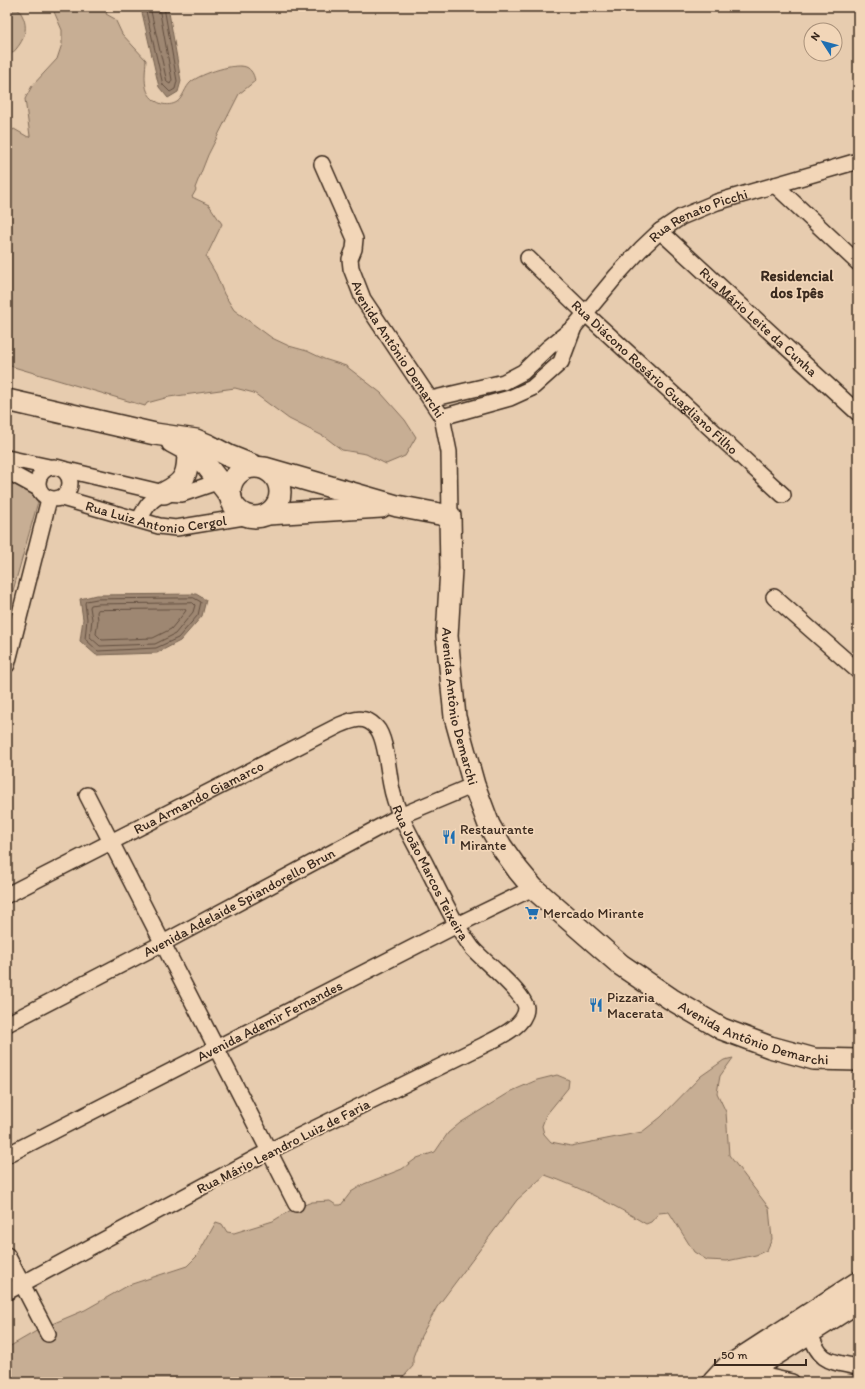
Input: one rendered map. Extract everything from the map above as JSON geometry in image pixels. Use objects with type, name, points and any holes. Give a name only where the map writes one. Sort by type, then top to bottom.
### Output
[{"type":"main road","points":[[714,1382],[728,1368],[858,1283]]},
{"type":"main road","points":[[742,1377],[858,1301]]},
{"type":"street","name":"Rua Renato Picchi","points":[[431,399],[504,382],[523,372],[548,348],[574,327],[641,249],[660,231],[681,217],[717,202],[858,161]]},
{"type":"street","name":"Avenida Antônio Demarchi","points":[[322,164],[355,239],[354,249],[350,259],[351,268],[363,299],[442,417],[449,452],[451,569],[447,636],[455,717],[474,785],[489,825],[518,870],[533,888],[621,964],[671,999],[722,1029],[770,1047],[814,1059],[858,1060]]},
{"type":"street","points":[[775,185],[858,263]]},
{"type":"street","name":"Rua Mário Leite da Cunha","points":[[660,231],[858,412]]},
{"type":"street","name":"Rua Diácono Rosário Guagliano Filho","points":[[528,258],[585,313],[783,495]]},
{"type":"street","name":"Rua Renato Picchi","points":[[442,417],[510,398],[532,388],[561,362],[574,327]]},
{"type":"street","points":[[7,400],[156,434],[196,440],[229,456],[273,473],[278,481],[280,490],[279,499],[275,507],[259,515]]},
{"type":"street","points":[[156,434],[196,455],[228,485],[234,506],[241,513],[259,515],[397,506]]},
{"type":"street","points":[[138,520],[147,504],[152,499],[177,486],[185,476],[188,467],[188,450]]},
{"type":"street","name":"Rua Luiz Antonio Cergol","points":[[7,458],[164,493],[182,494],[228,485]]},
{"type":"street","points":[[228,485],[244,469],[259,467],[397,506],[450,516]]},
{"type":"street","points":[[38,488],[37,482],[43,470],[56,468]]},
{"type":"street","name":"Rua Luiz Antonio Cergol","points":[[56,468],[67,474],[70,480],[70,487],[67,493],[56,498]]},
{"type":"street","name":"Rua Luiz Antonio Cergol","points":[[7,471],[38,488],[44,497],[56,498],[159,526],[176,528],[259,515]]},
{"type":"street","points":[[7,665],[56,498]]},
{"type":"street","points":[[774,597],[858,671]]},
{"type":"street","name":"Rua Armando Giamarco","points":[[7,895],[354,719],[367,720],[378,728],[384,742]]},
{"type":"street","name":"Rua João Marcos Teixeira","points":[[384,742],[391,787],[400,816],[457,925],[472,949],[510,985]]},
{"type":"street","name":"Avenida Adelaide Spiandorello Brun","points":[[7,1024],[163,943],[400,816],[474,785]]},
{"type":"street","points":[[87,795],[296,1204]]},
{"type":"street","name":"Avenida Ademir Fernandes","points":[[7,1155],[457,925],[533,888]]},
{"type":"street","name":"Rua Mário Leandro Luiz de Faria","points":[[7,1292],[269,1151],[512,1030],[522,1020],[526,1010],[524,1001],[510,985]]},
{"type":"street","points":[[7,1255],[48,1334]]},
{"type":"street","points":[[810,1332],[814,1344],[820,1354],[829,1360],[858,1367]]},
{"type":"street","points":[[742,1377],[792,1382]]},
{"type":"shaded area","points":[[7,7],[14,7],[19,10],[24,21],[25,33],[20,44],[7,58]]},
{"type":"shaded area","points":[[52,7],[109,7],[106,14],[115,19],[122,34],[146,60],[145,80],[150,97],[162,104],[173,104],[177,102],[191,82],[210,72],[236,66],[243,66],[251,71],[255,81],[239,94],[208,155],[195,188],[196,190],[192,197],[209,205],[222,224],[206,257],[216,274],[224,294],[234,310],[272,338],[289,346],[307,351],[324,359],[346,366],[381,393],[405,420],[416,437],[405,456],[386,464],[366,454],[342,450],[325,437],[289,419],[254,393],[235,388],[169,397],[147,403],[145,406],[7,365],[7,134],[14,129],[28,137],[30,136],[25,99],[32,86],[57,59],[62,44],[62,30]]},
{"type":"shaded area","points":[[7,478],[30,488],[39,498],[7,612]]},
{"type":"shaded area","points":[[733,1058],[720,1076],[717,1093],[726,1112],[729,1155],[769,1208],[772,1239],[767,1250],[756,1255],[727,1261],[707,1260],[694,1252],[669,1212],[659,1213],[651,1222],[646,1224],[597,1197],[545,1175],[517,1200],[437,1307],[421,1336],[413,1357],[413,1366],[399,1382],[7,1382],[7,1348],[40,1329],[85,1310],[129,1285],[187,1266],[197,1256],[216,1222],[222,1224],[227,1232],[234,1233],[273,1221],[291,1210],[312,1202],[330,1201],[336,1205],[341,1205],[351,1192],[364,1184],[402,1169],[417,1158],[435,1152],[448,1133],[460,1123],[512,1091],[537,1080],[557,1075],[569,1080],[568,1088],[546,1115],[542,1126],[544,1134],[551,1142],[571,1146],[642,1132],[661,1117],[701,1076],[724,1060]]},
{"type":"water","points":[[168,7],[181,81],[178,92],[168,98],[159,87],[141,8]]},
{"type":"water","points":[[196,594],[206,600],[202,616],[180,641],[157,653],[96,655],[80,641],[83,619],[80,599],[96,595]]},
{"type":"place","name":"Restaurante Mirante","points":[[449,837]]},
{"type":"place","name":"Mercado Mirante","points":[[532,913]]},
{"type":"place","name":"Pizzaria Macerata","points":[[596,1005]]},
{"type":"district","name":"Residencial dos Ipês","points":[[797,284]]}]
